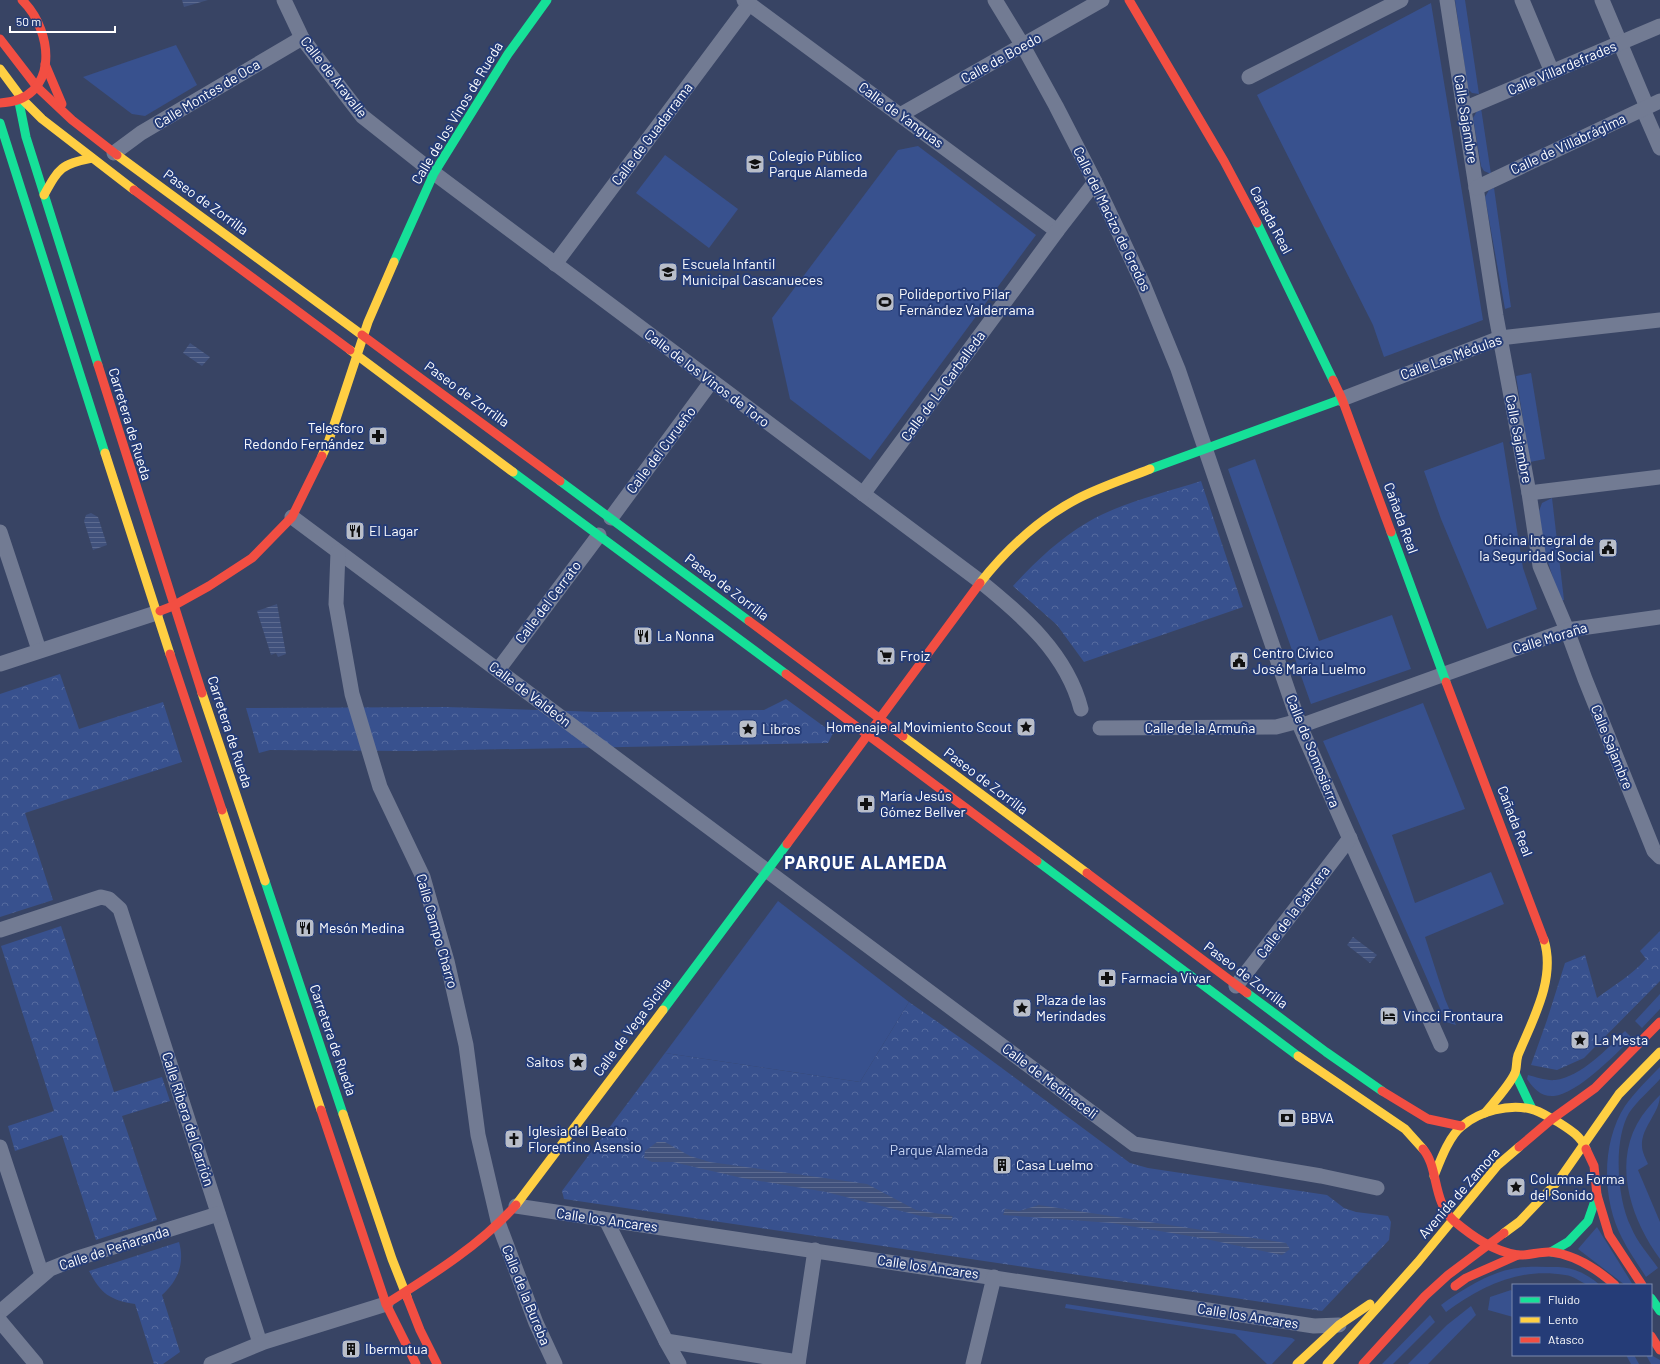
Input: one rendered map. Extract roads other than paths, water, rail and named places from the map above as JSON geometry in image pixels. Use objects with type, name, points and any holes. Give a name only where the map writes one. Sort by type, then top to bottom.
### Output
[{"type":"main road","points":[[0,103],[21,101],[31,94],[37,87],[45,64],[46,40],[34,7],[22,0]]},
{"type":"main road","name":"Calle de los Vinos de Rueda","points":[[156,613],[174,606],[209,586],[252,558],[292,517],[328,443],[356,355],[375,304],[434,173],[508,54],[547,0]]},
{"type":"main road","name":"Cañada Real","points":[[1129,0],[1224,161],[1269,246],[1342,399],[1443,674],[1538,922],[1548,954],[1547,977],[1539,1004],[1517,1059],[1515,1073],[1485,1113]]},
{"type":"main road","name":"Paseo de Zorrilla","points":[[0,39],[37,87],[72,120],[114,153],[611,518],[1326,1052],[1396,1100],[1428,1118],[1461,1126]]},
{"type":"main road","points":[[45,64],[59,99],[72,120]]},
{"type":"main road","points":[[0,69],[21,101],[92,158],[1312,1066],[1405,1129],[1425,1152],[1434,1176],[1438,1197],[1452,1219],[1466,1231],[1489,1246],[1518,1254],[1551,1252],[1585,1262],[1602,1273],[1614,1284]]},
{"type":"main road","name":"Carretera de Rueda","points":[[21,101],[26,137],[174,606],[392,1259],[420,1330],[437,1364]]},
{"type":"main road","points":[[0,123],[24,203],[156,613],[386,1304],[416,1364]]},
{"type":"main road","points":[[44,195],[58,170],[72,162],[92,158]]},
{"type":"main road","name":"Calle de Vega Sicilia","points":[[386,1304],[475,1245],[499,1225],[516,1206],[869,735],[981,582],[1026,535],[1071,502],[1105,486],[1342,399]]},
{"type":"main road","name":"Avenida de Zamora","points":[[1327,1364],[1398,1284],[1498,1165],[1552,1118],[1594,1088],[1660,1022]]},
{"type":"main road","points":[[1363,1364],[1384,1343],[1425,1296],[1448,1275],[1489,1246],[1519,1222],[1559,1180],[1619,1094],[1660,1052]]},
{"type":"main road","points":[[1515,1073],[1532,1109]]},
{"type":"main road","points":[[1434,1176],[1443,1152],[1461,1126],[1485,1113],[1511,1107],[1532,1109],[1552,1118],[1570,1129],[1584,1143],[1594,1166],[1597,1195],[1610,1235],[1626,1263],[1641,1284]]},
{"type":"main road","points":[[1551,1252],[1568,1242],[1588,1221],[1597,1195]]},
{"type":"main road","points":[[1449,1291],[1466,1278],[1518,1254]]},
{"type":"main road","points":[[1297,1364],[1339,1325],[1398,1284]]},
{"type":"main road","points":[[1652,1299],[1660,1311]]},
{"type":"main road","points":[[1384,1343],[1431,1303]]},
{"type":"main road","points":[[1652,1338],[1660,1350]]},
{"type":"street","name":"Calle de Aravalle","points":[[284,0],[302,38],[362,116],[434,173]]},
{"type":"street","name":"Calle del Macizo de Gredos","points":[[995,0],[1023,46],[1095,182],[1144,286],[1178,369],[1206,449]]},
{"type":"street","name":"Calle de Boedo","points":[[900,115],[1102,0]]},
{"type":"street","points":[[1249,77],[1401,0]]},
{"type":"street","name":"Calle Sajambre","points":[[1447,0],[1500,338],[1529,492],[1540,566],[1567,630],[1588,687],[1654,851],[1660,857]]},
{"type":"street","points":[[1522,0],[1552,72]]},
{"type":"street","points":[[1602,0],[1620,44],[1650,106],[1660,148]]},
{"type":"street","name":"Calle de Yanguas","points":[[746,2],[1057,231]]},
{"type":"street","name":"Calle de Guadarrama","points":[[555,264],[746,2]]},
{"type":"street","name":"Calle Villardefrades","points":[[1464,109],[1660,26]]},
{"type":"street","name":"Calle Montes de Oca","points":[[114,153],[141,133],[302,38]]},
{"type":"street","name":"Calle de Villabrágima","points":[[1476,188],[1650,106]]},
{"type":"street","name":"Calle de los Vinos de Toro","points":[[434,173],[711,382],[981,582],[1034,628],[1062,665],[1073,686],[1081,709]]},
{"type":"street","name":"Calle de La Carballeda","points":[[863,494],[1057,231],[1095,182]]},
{"type":"street","name":"Calle Las Médulas","points":[[1342,399],[1500,338],[1660,320]]},
{"type":"street","name":"Calle del Curueño","points":[[611,518],[711,382]]},
{"type":"street","name":"Calle de Somosierra","points":[[1206,449],[1299,723],[1441,1045]]},
{"type":"street","points":[[1529,492],[1660,477]]},
{"type":"street","name":"Calle de Valdeón","points":[[292,517],[766,872]]},
{"type":"street","points":[[0,532],[40,650]]},
{"type":"street","name":"Calle del Cerrato","points":[[498,670],[599,535]]},
{"type":"street","name":"Calle Campo Charro","points":[[338,552],[336,604],[352,694],[380,787],[423,876],[447,961],[466,1045],[478,1135],[499,1225]]},
{"type":"street","points":[[0,664],[156,613]]},
{"type":"street","name":"Calle Moraña","points":[[1443,674],[1567,630],[1660,617]]},
{"type":"street","name":"Calle de la Armuña","points":[[1100,728],[1276,727],[1299,723],[1443,674]]},
{"type":"street","name":"Calle de la Cabrera","points":[[1236,986],[1350,838]]},
{"type":"street","name":"Calle de Medinaceli","points":[[766,872],[1134,1144],[1321,1176],[1377,1188]]},
{"type":"street","name":"Calle Ribera del Carrión","points":[[0,930],[101,897],[110,899],[120,908],[260,1343]]},
{"type":"street","points":[[0,1147],[42,1275]]},
{"type":"street","name":"Calle los Ancares","points":[[516,1206],[1318,1326],[1339,1325]]},
{"type":"street","name":"Calle de Peñaranda","points":[[0,1312],[42,1275],[75,1258],[218,1214]]},
{"type":"street","points":[[606,1220],[679,1364]]},
{"type":"street","name":"Calle de la Bureba","points":[[499,1225],[536,1323],[555,1364]]},
{"type":"street","points":[[666,1341],[798,1363],[815,1250]]},
{"type":"street","points":[[973,1364],[994,1277]]},
{"type":"street","points":[[211,1364],[260,1343],[386,1304]]},
{"type":"street","points":[[0,1321],[36,1364]]},
{"type":"place","name":"Colegio Público Parque Alameda","points":[[755,164]]},
{"type":"place","name":"Escuela Infantil Municipal Cascanueces","points":[[668,272]]},
{"type":"place","name":"Polideportivo Pilar Fernández Valderrama","points":[[885,302]]},
{"type":"place","name":"Telesforo Redondo Fernández","points":[[378,436]]},
{"type":"place","name":"El Lagar","points":[[355,531]]},
{"type":"place","name":"Oficina Integral de la Seguridad Social","points":[[1608,548]]},
{"type":"place","name":"La Nonna","points":[[643,636]]},
{"type":"place","name":"Froiz","points":[[886,656]]},
{"type":"place","name":"Centro Cívico José María Luelmo","points":[[1239,661]]},
{"type":"place","name":"Homenaje al Movimiento Scout","points":[[1026,727]]},
{"type":"place","name":"Libros","points":[[748,729]]},
{"type":"place","name":"María Jesús Gómez Bellver","points":[[866,804]]},
{"type":"place","name":"Mesón Medina","points":[[305,928]]},
{"type":"place","name":"Farmacia Vivar","points":[[1107,978]]},
{"type":"place","name":"Plaza de las Merindades","points":[[1022,1008]]},
{"type":"place","name":"Vincci Frontaura","points":[[1389,1016]]},
{"type":"place","name":"La Mesta","points":[[1580,1040]]},
{"type":"place","name":"Saltos","points":[[578,1062]]},
{"type":"place","name":"BBVA","points":[[1287,1118]]},
{"type":"place","name":"Iglesia del Beato Florentino Asensio","points":[[514,1139]]},
{"type":"place","name":"Casa Luelmo","points":[[1002,1165]]},
{"type":"place","name":"Columna Forma del Sonido","points":[[1516,1187]]},
{"type":"place","name":"Ibermutua","points":[[351,1349]]},
{"type":"district","name":"PARQUE ALAMEDA","points":[[866,863]]},
{"type":"park label","name":"Parque Alameda","points":[[939,1150]]}]
